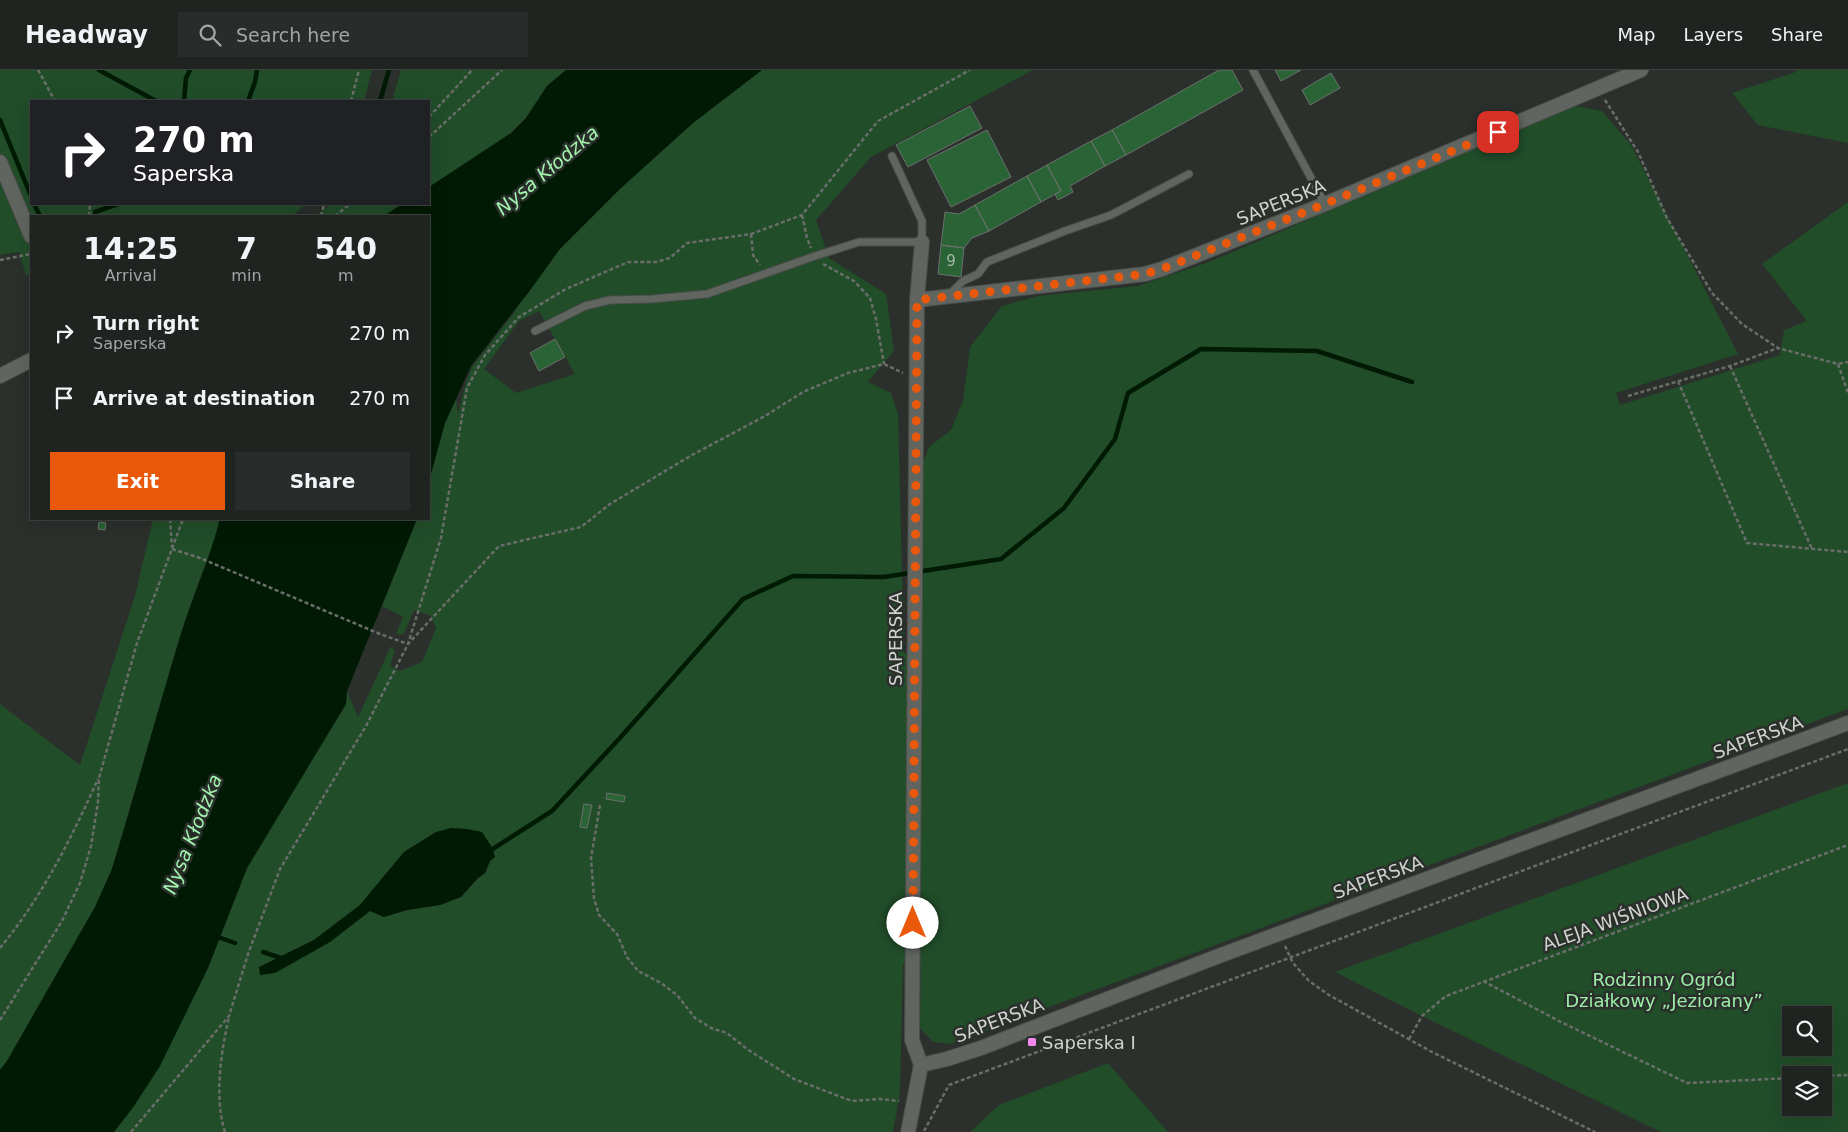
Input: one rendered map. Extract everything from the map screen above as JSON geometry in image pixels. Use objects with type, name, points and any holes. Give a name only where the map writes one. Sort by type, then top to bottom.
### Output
[{"type":"street","name":"SAPERSKA","points":[[917,300],[1145,274],[1208,252],[1325,204],[1642,70]]},
{"type":"street","points":[[0,162],[30,234]]},
{"type":"street","name":"SAPERSKA","points":[[922,242],[917,300],[912,1040],[921,1066],[947,1060],[981,1048],[1280,934],[1848,723]]},
{"type":"street","points":[[0,376],[30,361]]},
{"type":"street","points":[[908,1132],[921,1066]]},
{"type":"lane","points":[[1253,70],[1325,204]]},
{"type":"lane","points":[[535,331],[585,306],[610,300],[652,299],[707,294],[859,242],[922,242],[922,221],[892,156]]},
{"type":"lane","points":[[948,297],[963,281],[978,274],[987,262],[1064,231],[1112,215],[1189,174]]},
{"type":"path","points":[[38,70],[54,100]]},
{"type":"path","points":[[351,100],[359,70]]},
{"type":"path","points":[[430,116],[472,70]]},
{"type":"path","points":[[430,136],[502,70]]},
{"type":"path","points":[[225,1132],[220,1090],[222,1050],[229,1016],[248,954],[280,869],[366,726],[408,644],[441,538],[467,388],[484,355],[519,317],[566,289],[628,262],[656,262],[670,258],[686,244],[751,234],[802,215],[878,121],[970,70]]},
{"type":"path","points":[[1598,88],[1638,152],[1667,218],[1712,293],[1742,324],[1778,348],[1838,364],[1848,362]]},
{"type":"path","points":[[337,215],[349,205]]},
{"type":"path","points":[[802,215],[806,238],[815,256],[826,266],[854,281],[870,298],[876,319],[884,364]]},
{"type":"path","points":[[751,234],[753,255],[766,273]]},
{"type":"path","points":[[0,260],[30,254]]},
{"type":"path","points":[[1628,396],[1730,366],[1778,348]]},
{"type":"path","points":[[408,644],[499,546],[581,527],[610,504],[692,455],[765,416],[803,392],[848,373],[884,364],[898,371],[917,376]]},
{"type":"path","points":[[1838,364],[1848,393]]},
{"type":"path","points":[[1730,366],[1812,549]]},
{"type":"path","points":[[1678,381],[1747,543],[1848,552]]},
{"type":"path","points":[[170,520],[172,549]]},
{"type":"path","points":[[0,948],[21,923],[57,863],[99,778],[137,643],[183,520]]},
{"type":"path","points":[[172,549],[200,558],[408,644]]},
{"type":"path","points":[[923,1132],[949,1085],[1848,749]]},
{"type":"path","points":[[0,1020],[62,921],[80,883],[91,846],[98,802],[99,778]]},
{"type":"path","points":[[600,805],[591,858],[594,898],[599,915],[617,934],[627,957],[638,971],[661,983],[678,995],[695,1018],[710,1028],[728,1033],[747,1049],[794,1079],[852,1101],[880,1099],[913,1102]]},
{"type":"path","name":"ALEJA WIŚNIOWA","points":[[1409,1039],[1422,1016],[1446,996],[1848,845]]},
{"type":"path","points":[[1280,934],[1290,958],[1309,981],[1329,995],[1409,1039],[1595,1132]]},
{"type":"path","points":[[1483,981],[1561,1022],[1687,1083],[1782,1078]]},
{"type":"path","points":[[131,1132],[229,1016]]},
{"type":"path","points":[[1832,1076],[1848,1075]]},
{"type":"green space","points":[[0,70],[372,70],[364,100],[30,100],[30,205],[305,205],[293,215],[30,215],[30,276],[26,275],[19,252],[0,255]]},
{"type":"green space","points":[[401,70],[566,70],[547,86],[526,118],[511,133],[430,186],[430,100],[392,100]]},
{"type":"green space","points":[[762,70],[1033,70],[871,157],[816,220],[829,258],[886,294],[894,351],[868,382],[891,393],[898,414],[904,653],[920,653],[921,469],[929,447],[951,430],[963,401],[970,347],[1002,306],[1038,296],[1138,286],[1209,262],[1576,106],[1602,111],[1631,145],[1738,354],[1616,393],[1620,405],[1780,355],[1784,330],[1807,321],[1762,264],[1848,202],[1848,709],[950,1044],[933,1042],[920,1028],[921,965],[903,964],[900,1091],[893,1132],[114,1132],[134,1106],[208,968],[247,868],[346,704],[347,691],[358,717],[391,646],[395,651],[390,666],[400,671],[422,662],[436,628],[430,615],[414,610],[404,633],[400,635],[396,634],[403,617],[382,606],[417,520],[430,520],[430,477],[445,423],[456,399],[458,415],[472,367],[559,250],[621,188],[693,123]],"holes":[[[539,311],[575,374],[516,393],[484,369],[519,321]],[[436,832],[482,832],[487,842],[490,861],[485,873],[461,897],[440,905],[407,910],[384,917],[370,911],[330,942],[259,967],[314,940],[360,905],[404,852]]]},
{"type":"green space","points":[[1796,70],[1848,70],[1848,143],[1758,125],[1732,93],[1796,72]]},
{"type":"green space","points":[[330,205],[400,205],[386,215],[317,215]]},
{"type":"green space","points":[[153,520],[220,520],[213,548],[181,632],[112,869],[95,907],[7,1061],[0,1070],[0,704],[80,765],[135,596]]},
{"type":"green space","name":"Rodzinny Ogród Działkowy „Jeziorany”","points":[[1848,783],[1848,1132],[1661,1132],[1335,972]]},
{"type":"green space","points":[[1108,1063],[1168,1132],[970,1132],[999,1105]]},
{"type":"water","name":"Nysa Kłodzka","points":[[566,70],[762,70],[693,123],[621,188],[559,250],[471,366],[445,423],[430,477],[430,215],[386,215],[400,205],[430,205],[430,186],[511,133],[526,118],[547,86]]},
{"type":"water","name":"Nysa Kłodzka","points":[[220,520],[417,520],[347,691],[346,704],[247,868],[208,968],[160,1066],[134,1106],[114,1132],[0,1132],[0,1070],[7,1061],[95,907],[112,869],[181,634]]},
{"type":"water","points":[[451,828],[482,832],[493,849],[495,857],[490,861],[485,873],[461,897],[440,905],[407,910],[384,917],[370,911],[330,942],[275,973],[260,975],[259,967],[314,940],[360,905],[404,852],[436,832]]},
{"type":"building","points":[[1219,70],[1232,70],[1243,90],[1126,155],[1112,130]]},
{"type":"building","points":[[1275,70],[1301,70],[1281,81]]},
{"type":"building","points":[[1331,73],[1340,88],[1310,105],[1302,90]]},
{"type":"building","points":[[970,106],[982,128],[908,167],[896,145]]},
{"type":"building","points":[[987,130],[1011,177],[951,207],[927,160]]},
{"type":"building","points":[[1112,130],[1126,155],[1105,166],[1091,141]]},
{"type":"building","points":[[1091,141],[1105,166],[1070,186],[1073,192],[1058,200],[1055,194],[1061,191],[1047,165]]},
{"type":"building","points":[[1047,165],[1061,191],[1041,202],[1027,176]]},
{"type":"building","points":[[1027,176],[1041,202],[989,231],[975,205]]},
{"type":"building","points":[[975,205],[989,231],[972,238],[964,248],[941,245],[945,212],[959,214]]},
{"type":"building","points":[[941,245],[964,248],[961,277],[938,274]]},
{"type":"building","points":[[555,339],[565,357],[539,371],[530,353]]},
{"type":"building","points":[[99,522],[106,523],[105,530],[98,529]]},
{"type":"building","points":[[607,793],[625,796],[624,802],[606,799]]},
{"type":"building","points":[[584,804],[592,805],[587,828],[580,827]]},
{"type":"waterway","points":[[99,70],[154,100]]},
{"type":"waterway","points":[[184,100],[186,78],[190,70]]},
{"type":"waterway","points":[[248,100],[257,70]]},
{"type":"waterway","points":[[380,100],[389,70]]},
{"type":"waterway","points":[[0,120],[30,194]]},
{"type":"waterway","points":[[34,205],[40,215]]},
{"type":"waterway","points":[[95,212],[115,205]]},
{"type":"waterway","points":[[488,852],[552,811],[619,739],[743,599],[793,576],[884,577],[1001,559],[1064,508],[1115,439],[1128,393],[1201,349],[1317,351],[1412,382]]},
{"type":"waterway","points":[[215,936],[235,943]]},
{"type":"waterway","points":[[263,952],[284,959]]},
{"type":"place","name":"Saperska I","points":[[1032,1042]]},
{"type":"route","points":[[913,923],[917,300],[1145,274],[1208,252],[1498,132]]}]
